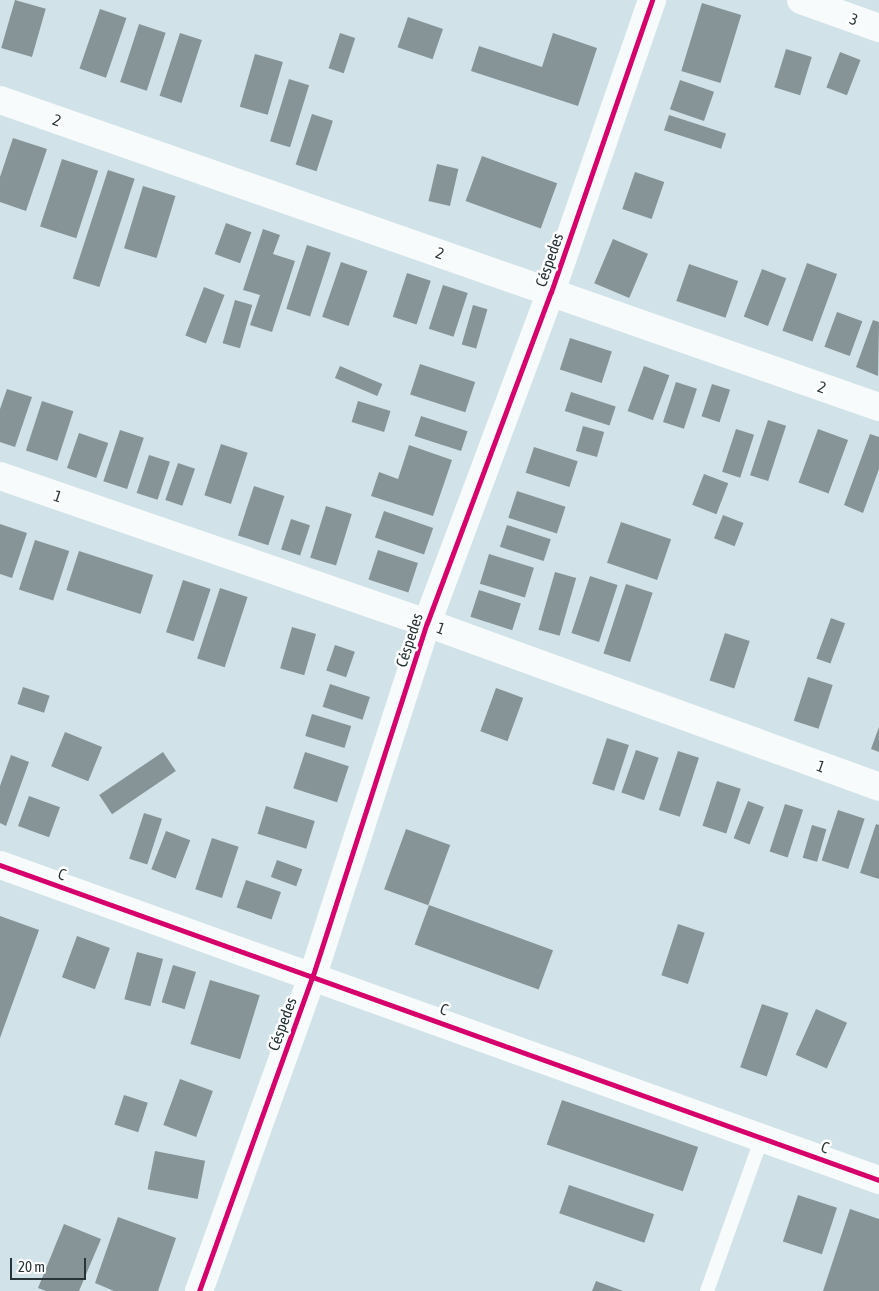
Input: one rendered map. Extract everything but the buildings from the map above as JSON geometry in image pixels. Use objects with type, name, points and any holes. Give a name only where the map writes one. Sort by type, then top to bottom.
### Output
[{"type":"street","name":"Céspedes","points":[[198,1291],[313,975],[428,623],[551,292],[652,0]]},
{"type":"street","name":"3","points":[[800,0],[879,28]]},
{"type":"street","name":"2","points":[[0,100],[879,407]]},
{"type":"street","name":"1","points":[[0,476],[428,623],[879,787]]},
{"type":"street","name":"C","points":[[0,865],[313,975],[879,1180]]},
{"type":"lane","points":[[707,1291],[762,1137]]},
{"type":"cycle path","points":[[199,1291],[313,975],[427,623],[551,292],[652,0]]},
{"type":"cycle path","points":[[0,865],[879,1180]]}]
